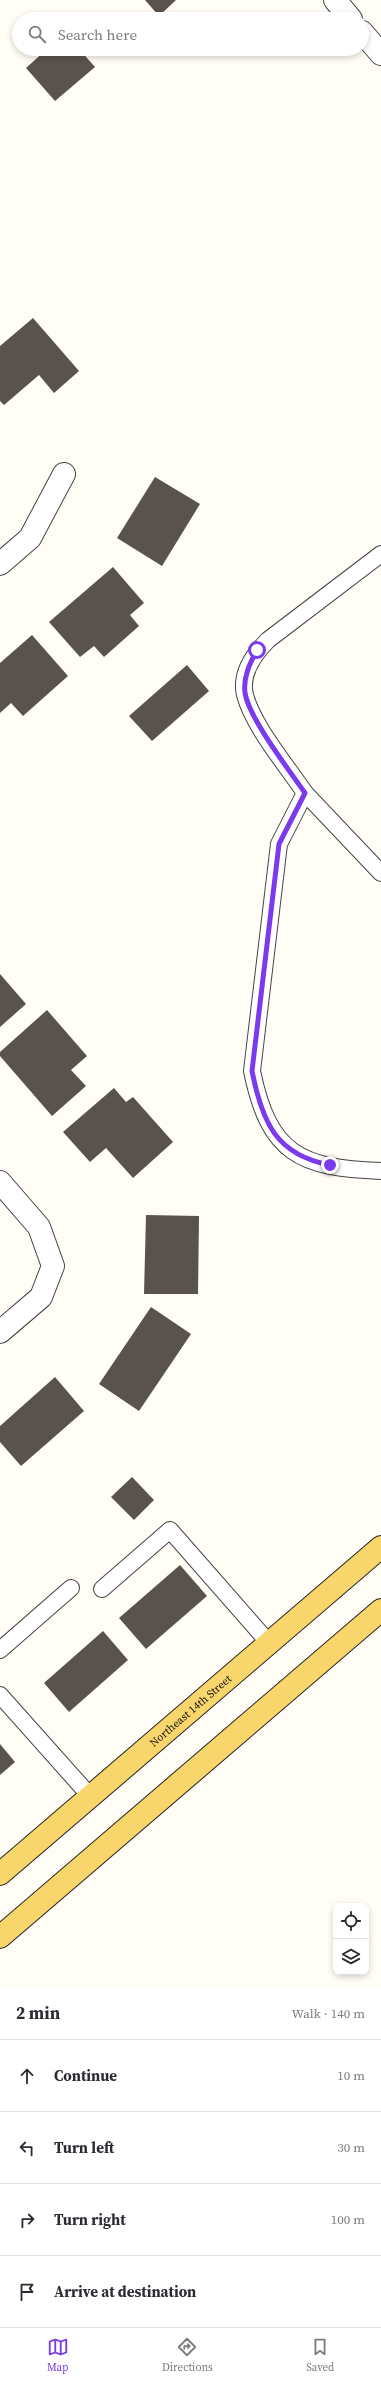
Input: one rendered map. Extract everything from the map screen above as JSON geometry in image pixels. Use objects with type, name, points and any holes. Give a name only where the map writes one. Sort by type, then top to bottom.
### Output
[{"type":"main road","name":"Northeast 14th Street","points":[[0,1874],[381,1546]]},
{"type":"main road","points":[[0,1937],[381,1610]]},
{"type":"street","points":[[335,0],[345,12]]},
{"type":"street","points":[[369,40],[381,54]]},
{"type":"street","points":[[0,564],[30,538],[64,474]]},
{"type":"street","points":[[0,1182],[39,1227],[53,1266],[41,1297],[0,1332]]},
{"type":"lane","points":[[381,554],[257,650],[248,666],[245,694],[251,710],[265,735],[305,793],[381,873]]},
{"type":"lane","points":[[305,793],[279,844],[252,1071],[256,1095],[269,1128],[286,1148],[313,1162],[354,1170],[381,1171]]},
{"type":"lane","points":[[102,1589],[170,1530],[269,1643]]},
{"type":"lane","points":[[0,1650],[71,1588]]},
{"type":"lane","points":[[0,1694],[90,1796]]},
{"type":"building","points":[[145,0],[176,0],[163,12],[156,12]]},
{"type":"building","points":[[39,56],[85,56],[95,67],[55,101],[26,68]]},
{"type":"building","points":[[33,318],[79,371],[54,393],[39,375],[4,405],[0,401],[0,346]]},
{"type":"building","points":[[155,477],[200,504],[162,566],[117,538]]},
{"type":"building","points":[[113,567],[144,603],[130,615],[139,626],[104,657],[94,646],[80,657],[49,622]]},
{"type":"building","points":[[32,635],[68,676],[23,716],[11,703],[0,713],[0,663]]},
{"type":"building","points":[[187,665],[209,691],[152,741],[129,716]]},
{"type":"building","points":[[0,974],[26,1004],[0,1027]]},
{"type":"building","points":[[47,1010],[87,1056],[71,1070],[86,1086],[52,1116],[0,1056],[0,1052]]},
{"type":"building","points":[[114,1088],[126,1102],[133,1097],[173,1142],[133,1178],[106,1148],[90,1162],[63,1132]]},
{"type":"building","points":[[146,1215],[199,1216],[198,1294],[144,1294]]},
{"type":"building","points":[[151,1307],[191,1334],[139,1411],[99,1384]]},
{"type":"building","points":[[55,1377],[84,1411],[21,1466],[0,1442],[0,1426]]},
{"type":"building","points":[[132,1477],[154,1500],[134,1520],[111,1497]]},
{"type":"building","points":[[180,1565],[207,1596],[146,1649],[119,1618]]},
{"type":"building","points":[[103,1631],[128,1660],[69,1712],[44,1683]]},
{"type":"building","points":[[0,1744],[15,1762],[0,1775]]},
{"type":"route","points":[[257,650],[248,666],[245,682],[245,694],[251,710],[265,735],[305,793],[279,844],[252,1071],[256,1095],[269,1128],[286,1148],[299,1156],[313,1162],[330,1165]]}]
